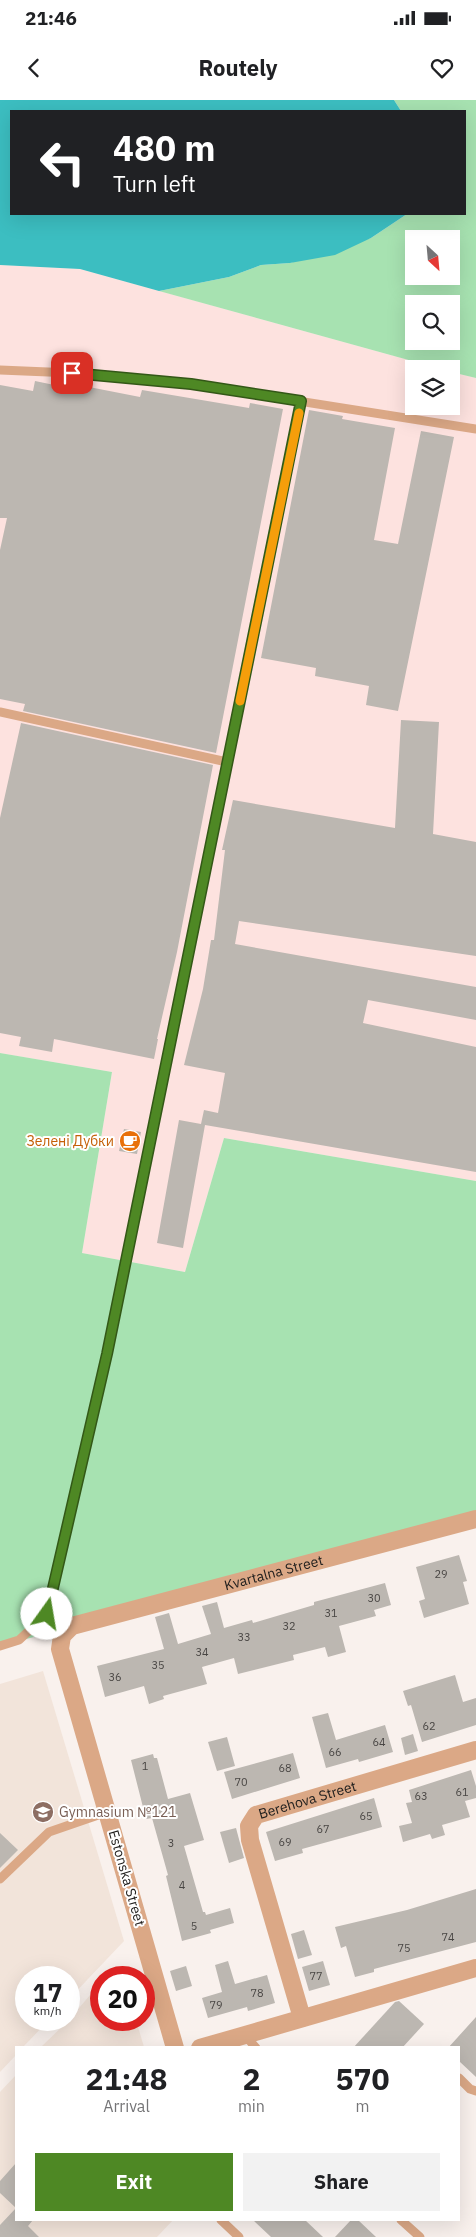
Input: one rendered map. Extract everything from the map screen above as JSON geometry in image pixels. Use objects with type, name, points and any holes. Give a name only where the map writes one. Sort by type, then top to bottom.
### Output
[{"type":"street","name":"Kvartalna Street","points":[[72,1626],[476,1519]]},
{"type":"street","name":"Estonska Street","points":[[72,1626],[62,1636],[60,1649],[175,2046]]},
{"type":"street","name":"Berehova Street","points":[[302,2018],[250,1840],[249,1826],[256,1815],[476,1750]]},
{"type":"street","points":[[214,2046],[250,2041],[302,2018],[476,1968]]},
{"type":"lane","points":[[0,370],[72,373],[191,384],[476,429]]},
{"type":"lane","points":[[0,1646],[19,1640],[47,1614],[107,1354],[301,401]]},
{"type":"lane","points":[[0,712],[228,762]]},
{"type":"lane","points":[[0,1879],[49,1832],[108,1812]]},
{"type":"lane","points":[[460,2079],[470,2089],[476,2091]]},
{"type":"lane","points":[[222,2221],[239,2237]]},
{"type":"lane","points":[[402,2221],[420,2237]]},
{"type":"shaded area","points":[[0,265],[80,269],[409,360],[405,360],[405,415],[460,415],[460,374],[476,378],[476,1181],[224,1138],[185,1272],[82,1253],[112,1072],[0,1053]]},
{"type":"shaded area","name":"Gymnasium №121","points":[[43,1671],[124,1941],[100,1966],[90,1966],[90,1977],[80,1987],[80,1966],[15,1966],[15,2031],[38,2031],[24,2046],[15,2046],[15,2056],[0,2072],[0,1684]]},
{"type":"shaded area","points":[[90,1995],[90,2031],[139,2031],[144,2046],[42,2046],[58,2031],[80,2031],[80,2007]]},
{"type":"shaded area","points":[[15,2076],[15,2221],[172,2221],[157,2237],[0,2237],[0,2092]]},
{"type":"green space","points":[[394,100],[476,100],[476,378],[460,374],[460,360],[408,360],[159,291],[229,277],[261,265],[290,263],[371,238],[406,215],[466,215],[466,110],[400,110]]},
{"type":"green space","points":[[0,1053],[112,1072],[82,1253],[185,1272],[224,1138],[476,1181],[476,1519],[0,1646]]},
{"type":"water","points":[[0,100],[394,100],[400,110],[10,110],[10,215],[406,215],[371,238],[335,255],[290,263],[261,265],[229,277],[159,291],[80,269],[0,265]]},
{"type":"building","points":[[35,381],[88,392],[89,387],[140,397],[142,390],[249,408],[250,403],[283,409],[216,753],[23,711],[25,704],[0,699],[0,550],[7,518],[0,518],[0,385],[33,391]]},
{"type":"building","points":[[309,410],[343,416],[342,419],[395,428],[374,540],[398,544],[421,431],[454,437],[398,711],[366,705],[369,686],[315,676],[316,668],[261,658]]},
{"type":"building","points":[[401,720],[439,722],[433,834],[476,842],[476,956],[239,921],[235,944],[476,987],[476,1020],[368,1000],[363,1023],[476,1047],[476,1172],[205,1125],[183,1248],[157,1243],[179,1120],[201,1124],[204,1110],[218,1113],[225,1073],[184,1065],[203,989],[211,940],[214,940],[225,850],[222,850],[233,800],[395,828]]},
{"type":"building","points":[[21,723],[213,765],[154,1059],[54,1039],[52,1052],[19,1046],[21,1037],[0,1033],[0,818]]},
{"type":"building","name":"Зелені Дубки","points":[[124,1129],[141,1132],[137,1154],[119,1151]]},
{"type":"building","points":[[459,1555],[467,1581],[463,1582],[469,1604],[424,1618],[419,1601],[425,1599],[416,1567]]},
{"type":"building","points":[[385,1583],[391,1605],[374,1610],[376,1616],[339,1626],[346,1652],[328,1657],[325,1647],[293,1655],[294,1660],[238,1674],[234,1658],[202,1667],[207,1684],[163,1696],[164,1699],[149,1704],[144,1686],[105,1697],[97,1666],[164,1649],[155,1617],[169,1613],[178,1644],[211,1634],[202,1606],[217,1602],[224,1628],[252,1620],[253,1623],[314,1605],[314,1602]]},
{"type":"building","points":[[455,1675],[463,1702],[476,1698],[476,1725],[422,1742],[411,1705],[408,1706],[403,1691]]},
{"type":"building","points":[[328,1713],[336,1740],[385,1725],[393,1752],[359,1762],[358,1759],[326,1768],[312,1717]]},
{"type":"building","points":[[413,1734],[418,1751],[405,1755],[401,1738]]},
{"type":"building","points":[[227,1737],[235,1766],[217,1771],[208,1742]]},
{"type":"building","points":[[293,1753],[300,1778],[232,1799],[224,1772]]},
{"type":"building","points":[[153,1754],[154,1758],[157,1758],[168,1799],[190,1793],[204,1840],[184,1846],[203,1912],[206,1915],[230,1908],[234,1923],[210,1930],[211,1933],[182,1941],[166,1876],[168,1875],[152,1818],[146,1819],[131,1760]]},
{"type":"building","points":[[471,1770],[476,1786],[476,1798],[465,1801],[470,1817],[442,1825],[445,1835],[432,1839],[430,1834],[403,1842],[399,1826],[412,1823],[406,1803],[412,1802],[409,1790]]},
{"type":"building","points":[[374,1798],[382,1827],[302,1849],[303,1853],[275,1861],[266,1832]]},
{"type":"building","points":[[236,1828],[244,1858],[229,1863],[220,1832]]},
{"type":"building","points":[[0,1833],[18,1850],[0,1868]]},
{"type":"building","points":[[476,1889],[476,1942],[374,1969],[374,1972],[355,1977],[346,1946],[341,1948],[335,1927],[407,1910]]},
{"type":"building","points":[[304,1930],[312,1955],[298,1959],[291,1934]]},
{"type":"building","points":[[228,1961],[235,1984],[267,1975],[275,2003],[248,2011],[247,2007],[208,2018],[202,1998],[222,1992],[215,1965]]},
{"type":"building","points":[[323,1961],[330,1985],[309,1991],[302,1967]]},
{"type":"building","points":[[186,1966],[192,1986],[176,1991],[170,1971]]},
{"type":"building","points":[[399,2001],[424,2024],[404,2046],[355,2046],[395,2002]]},
{"type":"building","points":[[476,2017],[476,2077],[460,2062],[460,2046],[450,2046]]},
{"type":"building","points":[[15,2164],[15,2207],[0,2193],[0,2181]]},
{"type":"building","points":[[15,2209],[15,2221],[32,2221],[28,2226],[39,2237],[0,2237],[0,2225]]},
{"type":"building","points":[[254,2221],[306,2221],[323,2237],[271,2237]]},
{"type":"building","points":[[350,2221],[359,2221],[376,2237],[335,2237]]},
{"type":"slow traffic","points":[[240,701],[299,413]]},
{"type":"place","name":"Зелені Дубки","points":[[130,1141]]},
{"type":"place","name":"Gymnasium №121","points":[[43,1812]]},
{"type":"route","points":[[47,1614],[107,1354],[301,401],[191,384],[72,373]]}]
